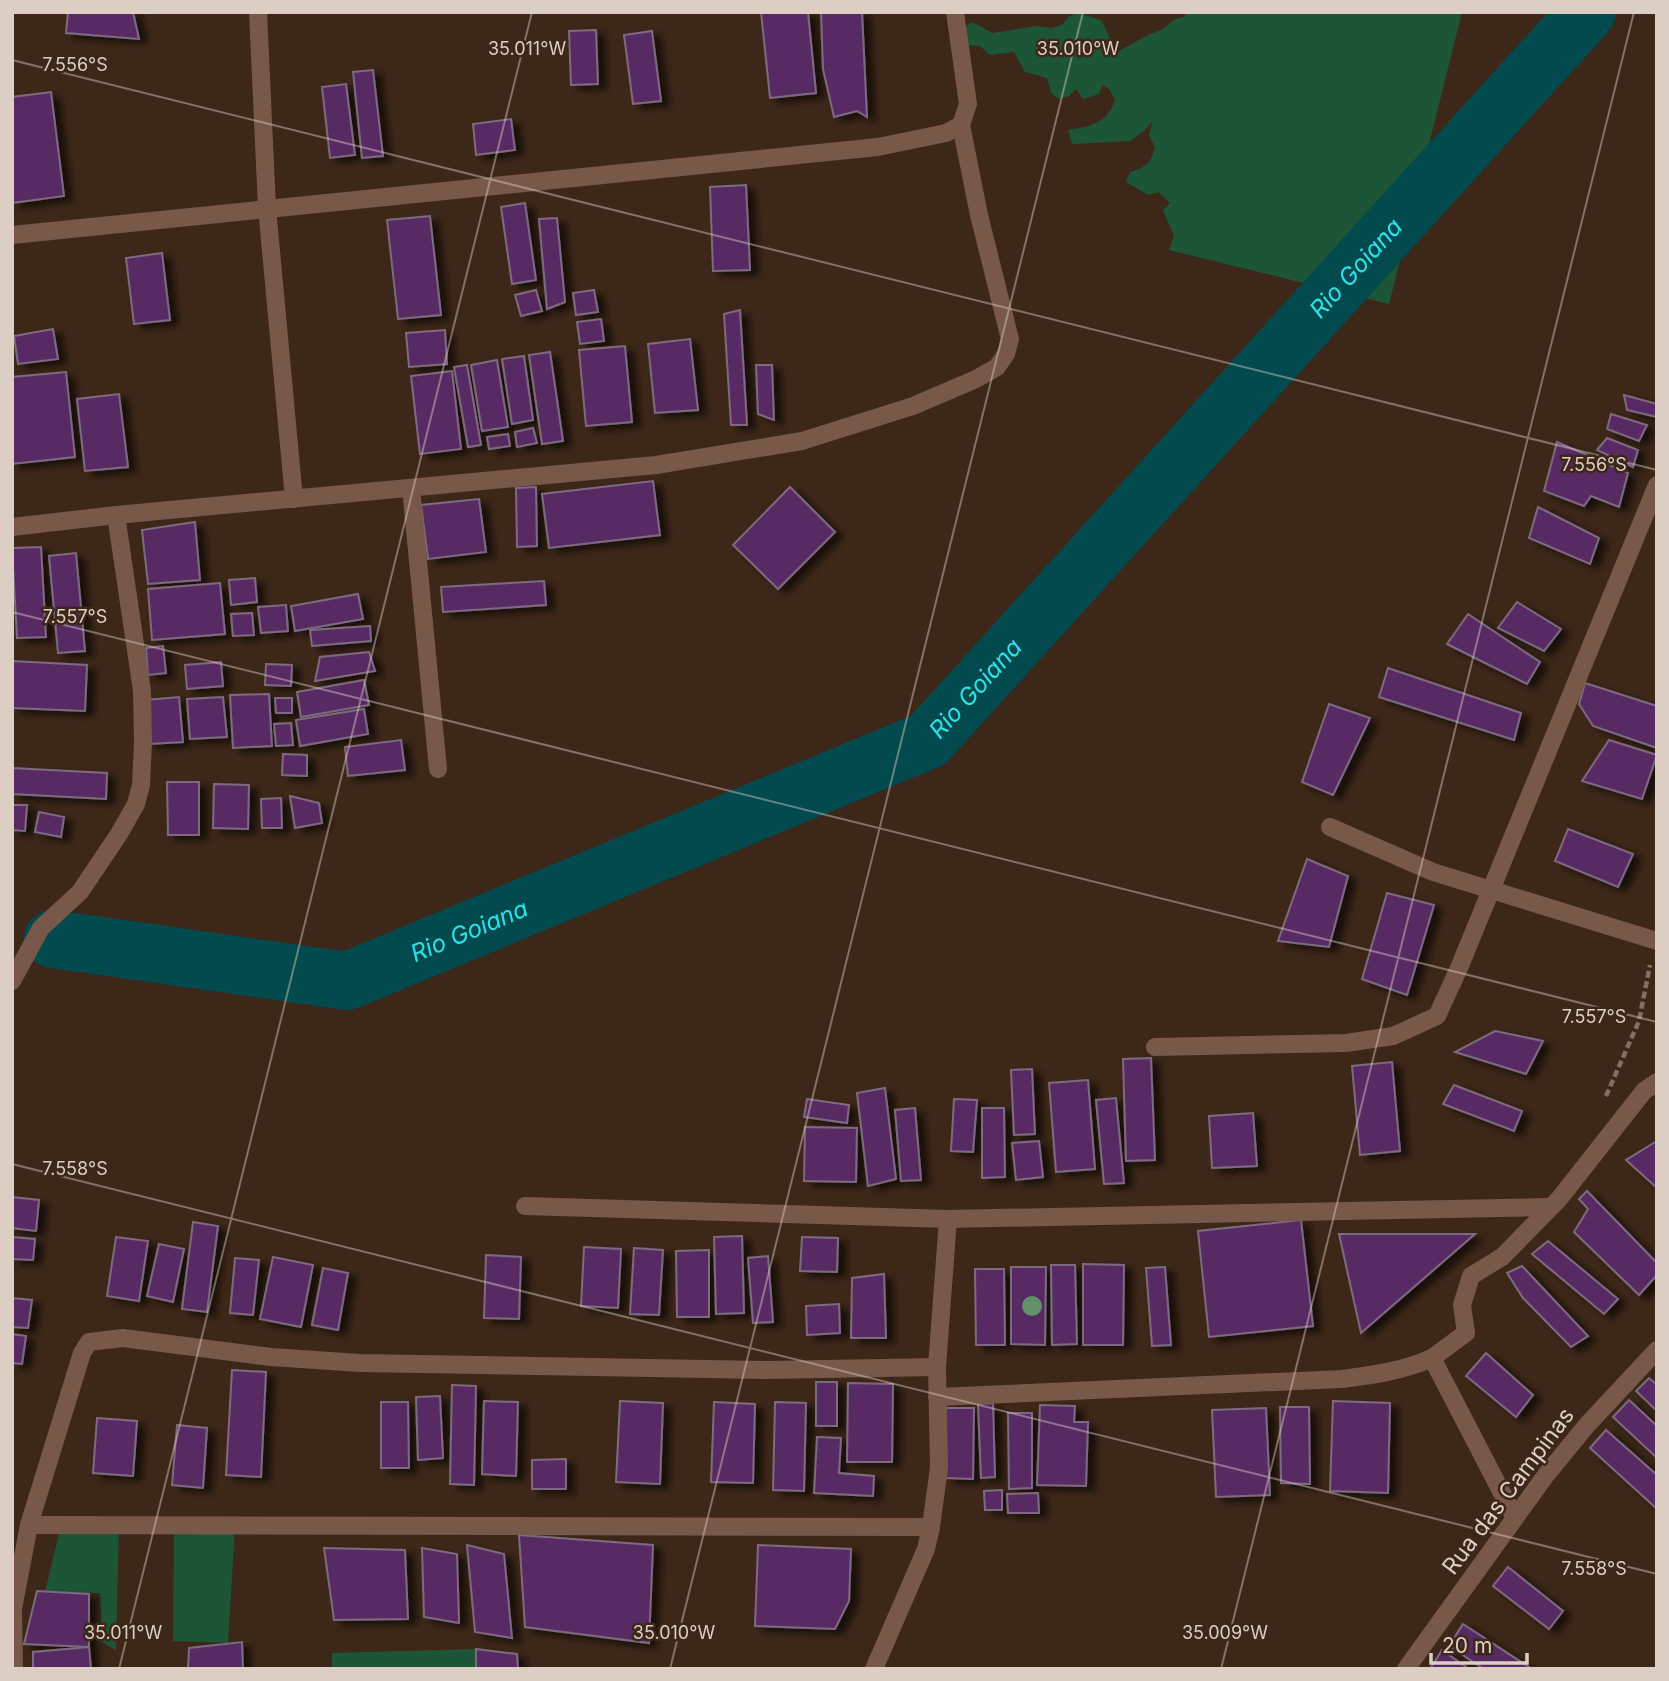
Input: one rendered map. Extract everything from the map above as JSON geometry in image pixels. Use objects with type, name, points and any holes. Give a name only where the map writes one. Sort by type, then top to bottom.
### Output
[{"type":"street","points":[[258,12],[267,208],[294,499]]},
{"type":"street","points":[[12,527],[656,465],[802,441],[914,406],[998,367],[1006,355],[1010,339],[979,215],[961,125],[968,104],[955,12]]},
{"type":"street","points":[[12,235],[878,147],[946,134],[961,125]]},
{"type":"street","points":[[1155,1047],[1346,1043],[1393,1036],[1437,1016],[1657,485]]},
{"type":"street","points":[[411,488],[438,769]]},
{"type":"street","points":[[12,981],[41,928],[80,892],[119,834],[136,804],[141,785],[142,691],[117,515]]},
{"type":"street","points":[[1330,827],[1433,872],[1656,939]]},
{"type":"street","points":[[937,1397],[1342,1380],[1390,1373],[1432,1359],[1466,1333],[1462,1305],[1471,1276],[1502,1257],[1548,1207],[1559,1199],[1644,1091],[1657,1082]]},
{"type":"street","points":[[525,1206],[948,1219],[1548,1207]]},
{"type":"street","points":[[874,1669],[926,1549],[932,1527],[939,1467],[937,1367],[948,1219]]},
{"type":"street","points":[[14,1669],[13,1609],[29,1525],[82,1353],[89,1342],[124,1338],[271,1357],[360,1363],[767,1370],[937,1367]]},
{"type":"street","name":"Rua das Campinas","points":[[1406,1669],[1515,1518],[1587,1425],[1655,1354]]},
{"type":"street","points":[[1432,1359],[1515,1518]]},
{"type":"street","points":[[29,1525],[932,1527]]},
{"type":"path","points":[[1603,1104],[1639,1021],[1656,939]]},
{"type":"green space","points":[[1187,12],[1462,12],[1389,304],[1169,250],[1174,236],[1163,210],[1170,203],[1159,192],[1148,195],[1126,182],[1130,172],[1144,167],[1152,157],[1155,147],[1149,135],[1153,120],[1130,141],[1072,144],[1068,130],[1091,125],[1108,114],[1115,100],[1110,90],[1103,85],[1099,94],[1083,99],[1076,89],[1069,96],[1059,99],[1051,93],[1047,78],[1025,72],[1014,52],[990,55],[980,46],[961,45],[964,28],[972,22],[993,33],[1037,26],[1052,28],[1063,24],[1069,16],[1079,13],[1101,20],[1117,52],[1163,29],[1175,19],[1184,17]]},
{"type":"green space","points":[[61,1525],[119,1525],[116,1650],[102,1642],[100,1593],[45,1592]]},
{"type":"green space","points":[[174,1526],[235,1526],[228,1643],[173,1641]]},
{"type":"green space","points":[[476,1649],[476,1669],[332,1669],[332,1653]]},
{"type":"building","points":[[68,12],[133,12],[139,39],[66,33]]},
{"type":"building","points":[[761,12],[808,12],[816,93],[770,98]]},
{"type":"building","points":[[821,12],[862,12],[867,117],[857,111],[834,117],[823,69]]},
{"type":"building","points":[[596,30],[598,84],[571,85],[569,31]]},
{"type":"building","points":[[652,31],[661,101],[633,104],[624,35]]},
{"type":"building","points":[[373,70],[383,156],[362,158],[353,72]]},
{"type":"building","points":[[346,84],[355,155],[330,158],[322,87]]},
{"type":"building","points":[[51,92],[64,196],[12,203],[12,97]]},
{"type":"building","points":[[511,119],[515,150],[476,155],[473,124]]},
{"type":"building","points":[[746,185],[750,270],[713,271],[710,187]]},
{"type":"building","points":[[525,203],[536,280],[512,284],[501,207]]},
{"type":"building","points":[[430,216],[441,315],[398,319],[387,220]]},
{"type":"building","points":[[557,218],[565,302],[547,309],[539,219]]},
{"type":"building","points":[[162,253],[170,320],[134,324],[126,258]]},
{"type":"building","points":[[536,290],[542,311],[521,316],[515,295]]},
{"type":"building","points":[[594,290],[598,312],[576,315],[573,293]]},
{"type":"building","points":[[740,310],[747,425],[731,425],[724,314]]},
{"type":"building","points":[[601,319],[604,341],[580,344],[577,322]]},
{"type":"building","points":[[53,329],[58,359],[18,364],[14,336]]},
{"type":"building","points":[[445,330],[447,364],[409,367],[406,333]]},
{"type":"building","points":[[690,339],[698,410],[655,413],[648,344]]},
{"type":"building","points":[[625,346],[632,422],[586,426],[579,350]]},
{"type":"building","points":[[550,352],[563,441],[542,444],[529,355]]},
{"type":"building","points":[[524,356],[533,420],[512,424],[502,359]]},
{"type":"building","points":[[497,360],[508,427],[482,431],[471,365]]},
{"type":"building","points":[[467,365],[481,445],[468,447],[454,367]]},
{"type":"building","points":[[756,365],[772,365],[774,420],[758,414]]},
{"type":"building","points":[[452,371],[461,449],[420,454],[411,376]]},
{"type":"building","points":[[66,372],[75,457],[12,464],[12,377]]},
{"type":"building","points":[[119,394],[128,467],[85,471],[77,399]]},
{"type":"building","points":[[1624,395],[1657,404],[1657,417],[1627,410]]},
{"type":"building","points":[[1611,414],[1647,425],[1639,441],[1607,429]]},
{"type":"building","points":[[533,428],[537,443],[517,447],[515,432]]},
{"type":"building","points":[[508,434],[510,446],[489,449],[487,437]]},
{"type":"building","points":[[1607,438],[1638,450],[1633,467],[1597,450]]},
{"type":"building","points":[[1557,442],[1628,473],[1619,507],[1591,496],[1584,506],[1544,491]]},
{"type":"building","points":[[653,481],[660,535],[549,548],[542,494]]},
{"type":"building","points":[[536,487],[537,546],[517,547],[516,488]]},
{"type":"building","points":[[790,487],[835,532],[778,589],[733,545]]},
{"type":"building","points":[[479,499],[486,552],[428,559],[421,505]]},
{"type":"building","points":[[1538,507],[1599,538],[1590,564],[1529,538]]},
{"type":"building","points":[[195,522],[200,580],[148,584],[142,530]]},
{"type":"building","points":[[41,547],[46,637],[17,638],[12,548]]},
{"type":"building","points":[[76,553],[85,651],[58,653],[49,556]]},
{"type":"building","points":[[255,578],[257,602],[231,605],[229,580]]},
{"type":"building","points":[[544,581],[546,605],[443,612],[441,587]]},
{"type":"building","points":[[220,583],[225,634],[152,640],[148,589]]},
{"type":"building","points":[[358,594],[363,619],[295,631],[291,606]]},
{"type":"building","points":[[1517,602],[1561,629],[1544,651],[1498,628]]},
{"type":"building","points":[[286,605],[288,631],[261,633],[258,607]]},
{"type":"building","points":[[252,613],[254,635],[233,636],[231,614]]},
{"type":"building","points":[[1468,614],[1540,662],[1527,684],[1447,644]]},
{"type":"building","points":[[370,626],[371,641],[312,646],[310,630]]},
{"type":"building","points":[[163,646],[166,673],[148,675],[146,648]]},
{"type":"building","points":[[369,652],[375,671],[315,681],[320,657]]},
{"type":"building","points":[[12,661],[87,665],[85,711],[12,708]]},
{"type":"building","points":[[221,662],[223,686],[187,689],[185,665]]},
{"type":"building","points":[[266,664],[292,665],[291,686],[265,685]]},
{"type":"building","points":[[1388,668],[1521,713],[1514,740],[1379,697]]},
{"type":"building","points":[[364,680],[369,705],[301,717],[297,692]]},
{"type":"building","points":[[1585,683],[1657,706],[1657,748],[1593,726],[1579,704]]},
{"type":"building","points":[[269,694],[272,746],[233,748],[230,695]]},
{"type":"building","points":[[179,697],[183,742],[149,744],[146,700]]},
{"type":"building","points":[[223,697],[227,737],[190,739],[187,699]]},
{"type":"building","points":[[275,698],[292,698],[292,713],[276,713]]},
{"type":"building","points":[[1329,704],[1370,718],[1333,795],[1302,782]]},
{"type":"building","points":[[364,709],[368,734],[300,746],[296,720]]},
{"type":"building","points":[[291,723],[293,745],[276,746],[274,724]]},
{"type":"building","points":[[401,740],[405,770],[348,776],[345,747]]},
{"type":"building","points":[[1609,740],[1657,755],[1642,799],[1582,781]]},
{"type":"building","points":[[283,754],[307,755],[307,776],[282,775]]},
{"type":"building","points":[[12,768],[107,773],[106,799],[12,794]]},
{"type":"building","points":[[167,782],[199,782],[199,835],[168,835]]},
{"type":"building","points":[[214,784],[249,785],[248,829],[213,828]]},
{"type":"building","points":[[290,796],[319,803],[322,823],[295,828]]},
{"type":"building","points":[[281,798],[282,828],[262,828],[261,799]]},
{"type":"building","points":[[12,805],[27,805],[25,831],[12,830]]},
{"type":"building","points":[[39,812],[64,817],[61,837],[35,832]]},
{"type":"building","points":[[1568,829],[1633,854],[1618,887],[1555,861]]},
{"type":"building","points":[[1307,859],[1348,876],[1329,947],[1278,941]]},
{"type":"building","points":[[1387,893],[1434,905],[1407,995],[1362,979]]},
{"type":"building","points":[[1495,1031],[1543,1041],[1526,1074],[1455,1052]]},
{"type":"building","points":[[1151,1058],[1155,1160],[1126,1161],[1123,1059]]},
{"type":"building","points":[[1392,1062],[1400,1151],[1360,1155],[1352,1066]]},
{"type":"building","points":[[1032,1069],[1035,1134],[1014,1135],[1011,1070]]},
{"type":"building","points":[[1088,1080],[1095,1169],[1056,1172],[1049,1083]]},
{"type":"building","points":[[1454,1085],[1522,1111],[1514,1131],[1443,1104]]},
{"type":"building","points":[[885,1088],[896,1179],[868,1186],[857,1093]]},
{"type":"building","points":[[1116,1098],[1124,1183],[1104,1184],[1096,1100]]},
{"type":"building","points":[[807,1099],[849,1105],[847,1123],[804,1117]]},
{"type":"building","points":[[954,1099],[977,1100],[973,1152],[951,1151]]},
{"type":"building","points":[[915,1108],[921,1180],[901,1181],[895,1110]]},
{"type":"building","points":[[982,1108],[1004,1108],[1005,1177],[982,1178]]},
{"type":"building","points":[[1253,1113],[1257,1166],[1212,1168],[1209,1116]]},
{"type":"building","points":[[805,1127],[857,1128],[856,1182],[804,1181]]},
{"type":"building","points":[[1039,1141],[1043,1177],[1016,1180],[1012,1143]]},
{"type":"building","points":[[1657,1141],[1657,1188],[1626,1160]]},
{"type":"building","points":[[1587,1191],[1657,1263],[1657,1275],[1639,1295],[1574,1232],[1588,1209],[1579,1199]]},
{"type":"building","points":[[12,1197],[39,1200],[36,1231],[12,1228]]},
{"type":"building","points":[[1301,1220],[1313,1326],[1209,1337],[1198,1231]]},
{"type":"building","points":[[193,1222],[218,1226],[207,1312],[182,1309]]},
{"type":"building","points":[[1339,1234],[1475,1234],[1361,1333]]},
{"type":"building","points":[[742,1236],[744,1313],[716,1314],[714,1237]]},
{"type":"building","points":[[12,1237],[35,1239],[33,1260],[12,1259]]},
{"type":"building","points":[[116,1237],[148,1241],[139,1301],[107,1296]]},
{"type":"building","points":[[802,1237],[838,1238],[837,1272],[800,1271]]},
{"type":"building","points":[[1548,1241],[1618,1299],[1604,1314],[1532,1254]]},
{"type":"building","points":[[159,1244],[184,1249],[173,1302],[147,1296]]},
{"type":"building","points":[[584,1247],[621,1249],[618,1308],[581,1306]]},
{"type":"building","points":[[634,1248],[663,1250],[659,1315],[630,1314]]},
{"type":"building","points":[[709,1250],[709,1317],[677,1317],[676,1251]]},
{"type":"building","points":[[486,1255],[521,1257],[519,1319],[484,1318]]},
{"type":"building","points":[[768,1256],[773,1322],[753,1323],[748,1258]]},
{"type":"building","points":[[273,1257],[313,1265],[301,1327],[260,1319]]},
{"type":"building","points":[[235,1258],[259,1260],[253,1315],[230,1313]]},
{"type":"building","points":[[1083,1264],[1124,1265],[1123,1345],[1083,1345]]},
{"type":"building","points":[[1051,1265],[1075,1265],[1077,1344],[1052,1345]]},
{"type":"building","points":[[1522,1266],[1588,1336],[1571,1347],[1523,1298],[1507,1273]]},
{"type":"building","points":[[1011,1267],[1046,1267],[1045,1345],[1011,1344]]},
{"type":"building","points":[[1165,1267],[1171,1345],[1152,1346],[1146,1268]]},
{"type":"building","points":[[323,1268],[348,1273],[338,1330],[312,1325]]},
{"type":"building","points":[[975,1269],[1004,1269],[1005,1345],[976,1345]]},
{"type":"building","points":[[884,1274],[886,1338],[851,1338],[852,1278]]},
{"type":"building","points":[[12,1298],[32,1300],[28,1328],[12,1327]]},
{"type":"building","points":[[839,1304],[840,1333],[807,1335],[806,1306]]},
{"type":"building","points":[[12,1334],[26,1336],[22,1364],[12,1363]]},
{"type":"building","points":[[1486,1353],[1533,1395],[1516,1417],[1466,1376]]},
{"type":"building","points":[[232,1370],[266,1372],[261,1477],[226,1475]]},
{"type":"building","points":[[1649,1378],[1657,1385],[1657,1411],[1636,1391]]},
{"type":"building","points":[[816,1382],[837,1382],[837,1426],[816,1426]]},
{"type":"building","points":[[848,1383],[893,1384],[892,1462],[847,1462]]},
{"type":"building","points":[[452,1385],[476,1386],[474,1485],[450,1484]]},
{"type":"building","points":[[440,1396],[443,1458],[418,1460],[416,1397]]},
{"type":"building","points":[[1629,1400],[1657,1426],[1657,1458],[1613,1417]]},
{"type":"building","points":[[484,1401],[518,1402],[516,1476],[482,1474]]},
{"type":"building","points":[[620,1401],[663,1403],[660,1484],[616,1482]]},
{"type":"building","points":[[1333,1401],[1390,1403],[1388,1493],[1330,1491]]},
{"type":"building","points":[[381,1402],[408,1402],[409,1468],[381,1468]]},
{"type":"building","points":[[714,1402],[755,1404],[753,1483],[711,1482]]},
{"type":"building","points":[[775,1402],[806,1403],[804,1491],[773,1490]]},
{"type":"building","points":[[993,1403],[995,1477],[981,1478],[978,1404]]},
{"type":"building","points":[[1040,1405],[1075,1406],[1074,1422],[1088,1422],[1086,1486],[1037,1485]]},
{"type":"building","points":[[1280,1407],[1309,1407],[1310,1484],[1281,1483]]},
{"type":"building","points":[[946,1408],[974,1408],[973,1479],[946,1478]]},
{"type":"building","points":[[1266,1408],[1270,1495],[1216,1497],[1212,1410]]},
{"type":"building","points":[[1008,1413],[1032,1413],[1032,1488],[1009,1489]]},
{"type":"building","points":[[97,1418],[137,1421],[133,1476],[93,1473]]},
{"type":"building","points":[[177,1425],[207,1428],[203,1488],[172,1485]]},
{"type":"building","points":[[1606,1430],[1657,1475],[1657,1509],[1590,1448]]},
{"type":"building","points":[[817,1437],[841,1438],[839,1473],[874,1476],[873,1496],[814,1493]]},
{"type":"building","points":[[566,1459],[566,1489],[532,1489],[532,1460]]},
{"type":"building","points":[[1002,1490],[1002,1510],[985,1510],[984,1491]]},
{"type":"building","points":[[1038,1493],[1039,1513],[1008,1513],[1007,1494]]},
{"type":"building","points":[[519,1535],[653,1545],[649,1643],[525,1627]]},
{"type":"building","points":[[467,1545],[504,1554],[512,1638],[475,1632]]},
{"type":"building","points":[[758,1545],[851,1549],[849,1601],[835,1629],[755,1626]]},
{"type":"building","points":[[324,1548],[405,1550],[408,1619],[334,1620]]},
{"type":"building","points":[[422,1548],[457,1554],[459,1623],[424,1617]]},
{"type":"building","points":[[1508,1567],[1563,1611],[1549,1629],[1493,1586]]},
{"type":"building","points":[[37,1591],[89,1594],[89,1647],[24,1644]]},
{"type":"building","points":[[1463,1624],[1532,1669],[1484,1669],[1449,1646]]},
{"type":"building","points":[[242,1642],[243,1669],[188,1669],[189,1648]]},
{"type":"building","points":[[89,1647],[91,1669],[33,1669],[33,1652]]},
{"type":"building","points":[[476,1649],[517,1654],[518,1669],[476,1669]]},
{"type":"building","points":[[1442,1650],[1469,1669],[1430,1669]]},
{"type":"waterway","name":"Rio Goiana","points":[[53,939],[347,981],[928,740],[1587,12]]}]
